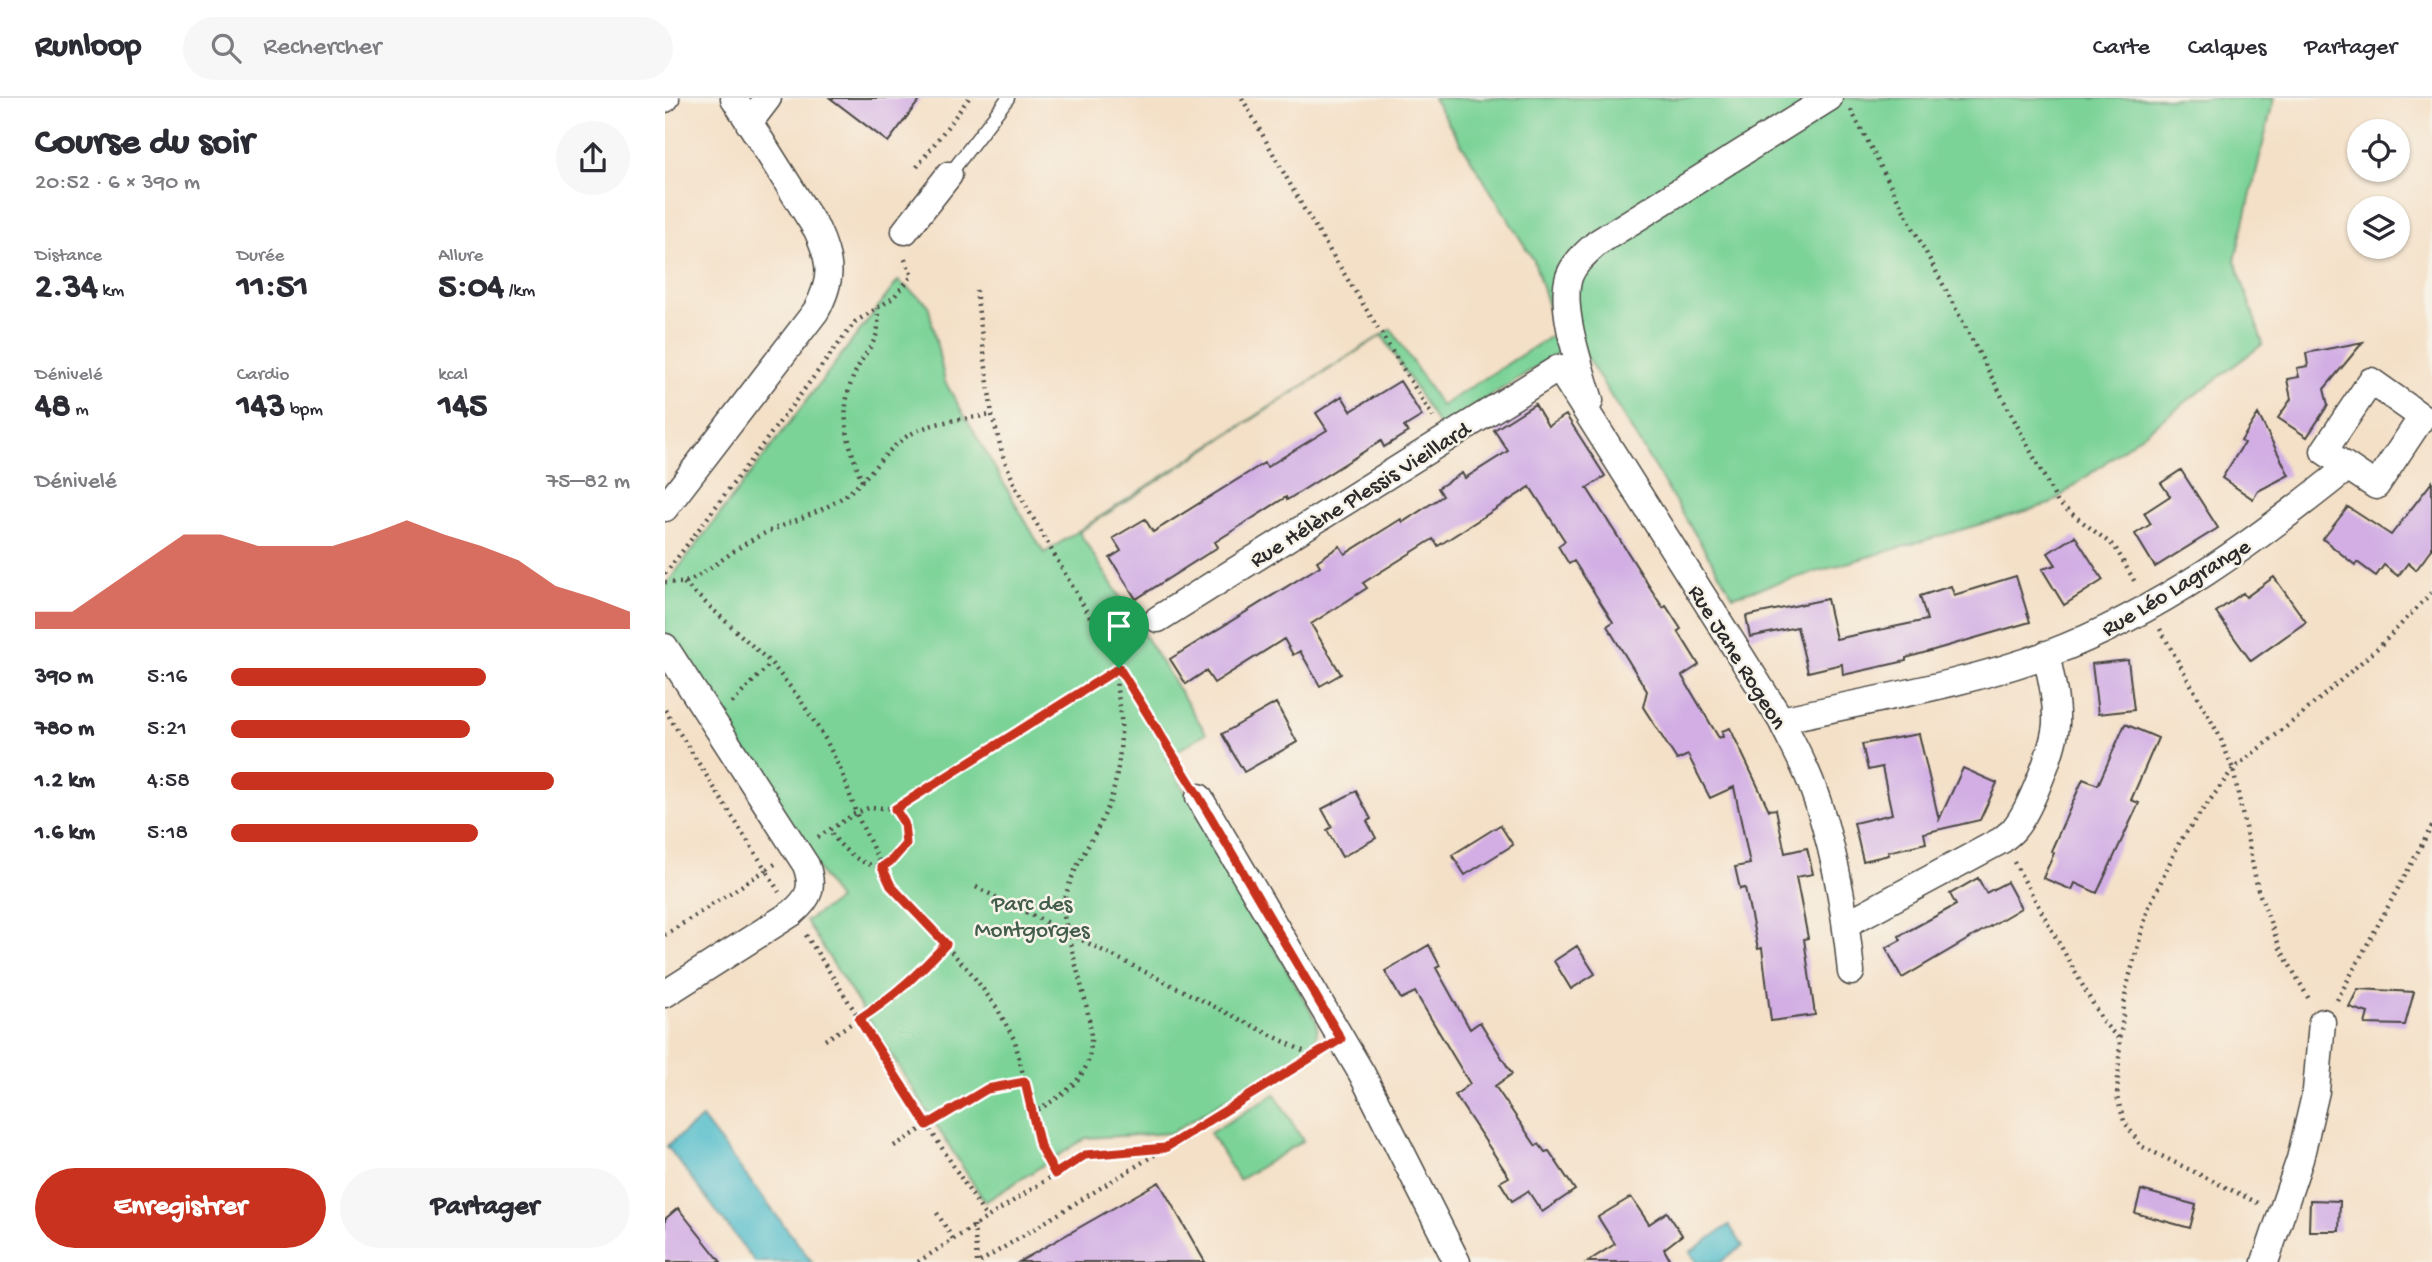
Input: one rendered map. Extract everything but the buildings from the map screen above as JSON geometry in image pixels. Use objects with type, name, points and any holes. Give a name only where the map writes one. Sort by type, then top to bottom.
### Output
[{"type":"street","points":[[665,508],[816,312],[826,293],[830,273],[827,252],[817,230],[734,98]]},
{"type":"street","points":[[750,122],[768,98]]},
{"type":"street","points":[[1596,425],[1568,317],[1566,294],[1569,275],[1579,260],[1597,243],[1829,98]]},
{"type":"street","points":[[904,243],[949,175]]},
{"type":"street","name":"Rue Hélène Plessis Vieillard","points":[[1158,619],[1559,368]]},
{"type":"street","name":"Rue Jane Rogeon","points":[[1559,368],[1781,720],[1810,782],[1832,848],[1846,924],[1851,972]]},
{"type":"street","name":"Rue Léo Lagrange","points":[[1781,720],[1956,681],[2046,654],[2091,636],[2213,569],[2280,522],[2348,467]]},
{"type":"street","points":[[665,647],[806,865],[811,879],[810,892],[804,903],[792,913],[665,994]]},
{"type":"street","points":[[1846,924],[2001,840],[2014,830],[2051,749],[2056,726],[2056,704],[2046,654]]},
{"type":"street","points":[[1199,797],[1386,1120],[1457,1262]]},
{"type":"street","points":[[2265,1262],[2300,1159],[2316,1091],[2322,1022]]},
{"type":"lane","points":[[949,175],[1008,98]]},
{"type":"path","points":[[1242,98],[1304,209],[1446,439]]},
{"type":"path","points":[[1845,98],[2058,502],[2115,547],[2220,737],[2233,769],[2259,890],[2280,948],[2322,1022],[2340,997],[2432,826]]},
{"type":"path","points":[[665,574],[855,322],[893,298],[912,276],[904,243]]},
{"type":"path","points":[[976,290],[992,415],[1004,459],[1017,490],[1119,668],[1199,797]]},
{"type":"path","points":[[862,481],[847,442],[845,406],[857,369],[876,339],[880,327],[877,308]]},
{"type":"path","points":[[665,582],[684,583],[751,540],[826,507],[850,492],[890,449],[909,435],[926,427],[992,415]]},
{"type":"path","points":[[684,583],[771,663],[799,698],[826,740],[843,775],[856,813],[891,886],[946,944],[997,1008],[1015,1041],[1040,1146],[1055,1174]]},
{"type":"path","points":[[2282,1214],[2141,1146],[2124,1121],[2117,1097],[2126,989],[2148,909],[2180,841],[2233,769],[2371,654],[2431,594]]},
{"type":"path","points":[[728,707],[771,663]]},
{"type":"path","points":[[856,813],[871,807],[895,809],[1119,668]]},
{"type":"path","points":[[1032,1113],[1071,1087],[1084,1071],[1091,1054],[1092,1027],[1062,912],[1064,897],[1074,870],[1099,825],[1112,792],[1119,757],[1121,715],[1115,683],[1119,668]]},
{"type":"path","points":[[665,709],[766,870],[665,935]]},
{"type":"path","points":[[829,830],[843,849],[866,865],[882,867],[906,844],[904,823],[895,809]]},
{"type":"path","points":[[2001,840],[2103,1022],[2120,1041]]},
{"type":"path","points":[[976,887],[1314,1056]]},
{"type":"path","points":[[792,913],[986,1217]]},
{"type":"path","points":[[825,1040],[892,998],[946,944]]},
{"type":"path","points":[[974,1225],[979,1262],[1341,1039]]},
{"type":"path","points":[[894,1146],[987,1089],[1025,1082]]},
{"type":"path","points":[[918,1262],[1085,1155],[1165,1148]]},
{"type":"path","points":[[937,1213],[953,1239]]},
{"type":"green space","name":"Parc des Montgorges","points":[[1433,98],[2274,98],[2235,260],[2263,344],[2050,504],[1733,596],[1577,341],[1440,428],[1382,335],[1079,532],[1206,733],[1166,758],[1317,1022],[1317,1031],[1316,1038],[1306,1050],[1171,1133],[1086,1138],[985,1202],[806,921],[838,900],[665,632],[665,586],[898,281],[928,304],[945,382],[1044,553],[1391,329],[1441,406],[1556,333],[1534,261]]},
{"type":"green space","points":[[1275,1094],[1303,1141],[1239,1180],[1210,1133]]},
{"type":"water","points":[[702,1118],[812,1262],[755,1262],[667,1146]]},
{"type":"water","points":[[1729,1225],[1743,1246],[1720,1262],[1697,1262],[1690,1252]]},
{"type":"route","points":[[1119,668],[1199,797],[1341,1039],[1165,1148],[1085,1155],[1055,1174],[1040,1146],[1025,1082],[987,1089],[927,1125],[859,1019],[892,998],[946,944],[891,886],[882,867],[906,844],[904,823],[895,809],[1119,668]]}]
